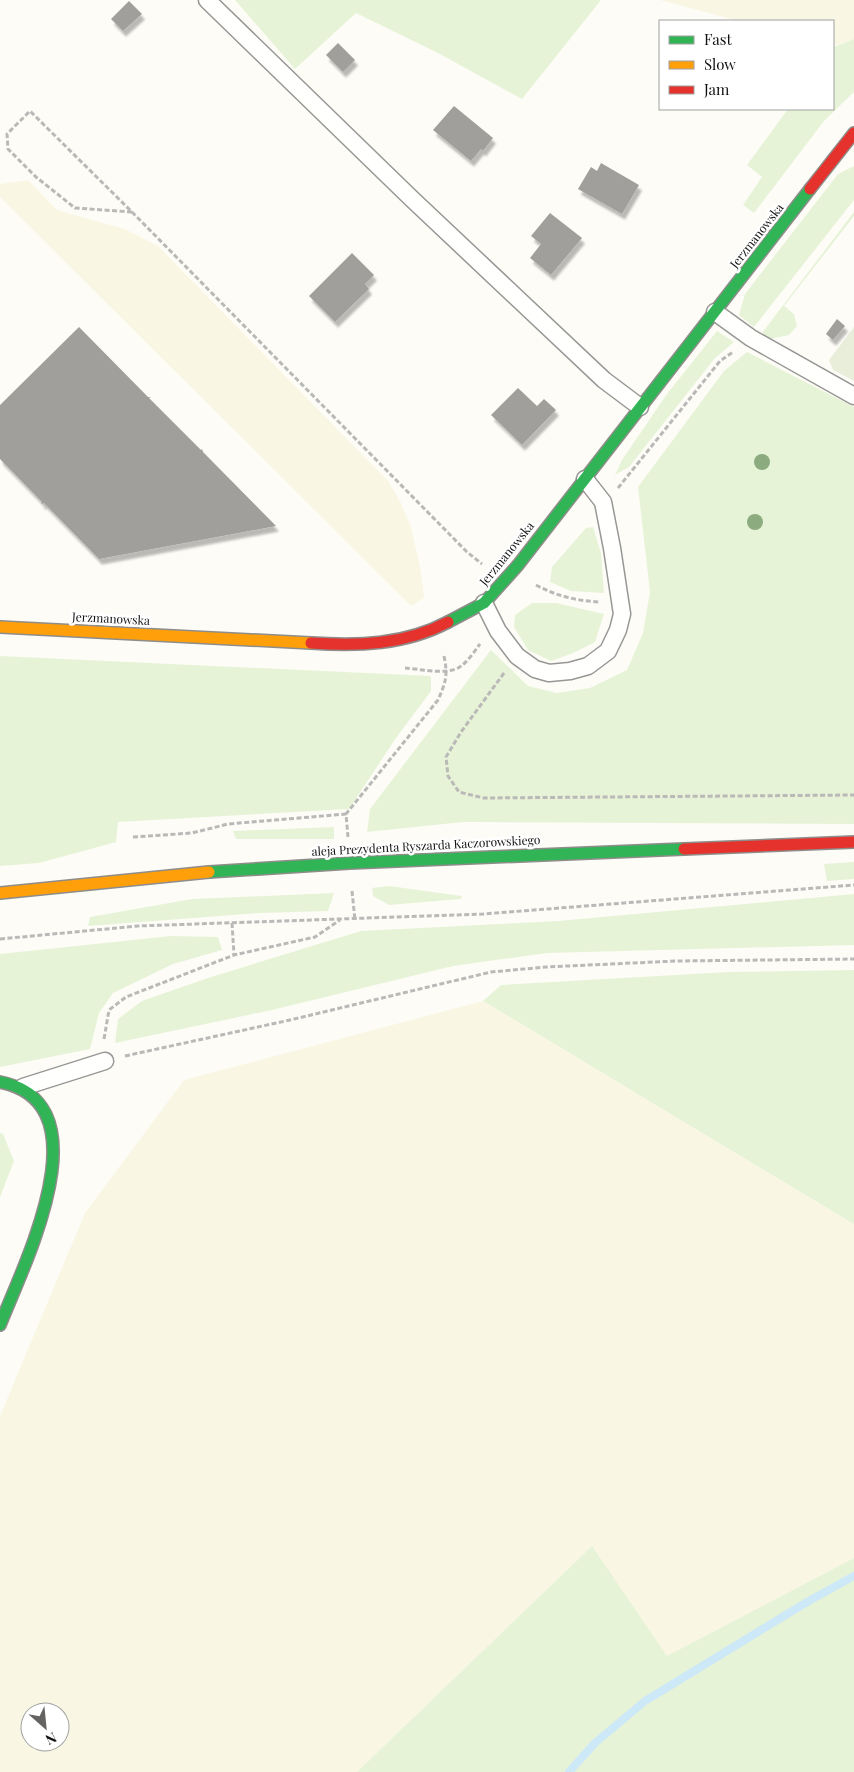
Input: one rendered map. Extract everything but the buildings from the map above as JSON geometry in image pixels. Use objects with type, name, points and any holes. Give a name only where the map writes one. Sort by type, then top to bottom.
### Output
[{"type":"street","name":"Jerzmanowska","points":[[0,627],[343,646],[383,642],[433,630],[484,603],[504,582],[854,133]]},
{"type":"street","name":"aleja Prezydenta Ryszarda Kaczorowskiego","points":[[0,893],[178,874],[350,863],[854,842]]},
{"type":"street","points":[[0,1082],[23,1088],[38,1100],[51,1124],[54,1144],[53,1173],[38,1225],[0,1325]]},
{"type":"lane","points":[[207,0],[418,205],[597,373],[640,407]]},
{"type":"lane","points":[[715,312],[751,338],[854,396]]},
{"type":"lane","points":[[484,603],[498,631],[517,656],[535,669],[549,673],[570,671],[588,666],[608,651],[618,630],[622,614],[612,548],[602,502],[585,479]]},
{"type":"lane","points":[[23,1088],[105,1060]]},
{"type":"path","points":[[132,212],[75,208],[36,177],[8,148],[7,134],[30,112],[132,212],[467,552],[504,582]]},
{"type":"path","points":[[618,489],[720,361],[751,338]]},
{"type":"path","points":[[529,581],[545,590],[581,601],[607,602]]},
{"type":"path","points":[[133,837],[192,833],[228,824],[346,814],[438,700],[446,682],[447,671],[444,656],[433,630]]},
{"type":"path","points":[[397,667],[447,671],[459,667],[484,639]]},
{"type":"path","points":[[517,656],[461,732],[446,757],[448,776],[459,792],[484,798],[854,795]]},
{"type":"path","points":[[0,939],[138,926],[483,914],[854,885]]},
{"type":"path","points":[[340,920],[314,937],[234,955],[126,997],[109,1010],[104,1043],[105,1060],[290,1020],[492,972],[546,967],[676,962],[854,959]]},
{"type":"path","points":[[232,923],[234,955]]},
{"type":"shaded area","points":[[660,0],[854,0],[854,39],[834,46],[834,20],[735,20]]},
{"type":"shaded area","points":[[28,180],[57,210],[125,229],[158,246],[388,481],[401,503],[411,527],[421,572],[424,598],[411,606],[0,197],[0,184]]},
{"type":"shaded area","points":[[483,1001],[854,1224],[854,1558],[666,1657],[592,1546],[357,1772],[0,1772],[0,1416],[85,1213],[184,1080]]},
{"type":"green space","points":[[235,0],[601,0],[522,99],[438,53],[356,13],[295,69]]},
{"type":"green space","points":[[854,39],[854,92],[824,121],[754,213],[743,205],[762,177],[747,165],[787,110],[834,110],[834,47]]},
{"type":"green space","points":[[854,166],[854,200],[754,327],[739,315],[745,294],[838,174]]},
{"type":"green space","points":[[854,212],[854,216],[784,306],[794,314],[797,326],[789,335],[770,339],[762,333]]},
{"type":"green space","points":[[854,327],[854,381],[833,370],[829,360]]},
{"type":"green space","points":[[717,331],[734,342],[715,358],[629,467],[615,475],[622,460],[667,394]]},
{"type":"green space","points":[[747,352],[854,407],[854,824],[463,822],[367,832],[370,809],[491,650],[528,686],[557,693],[590,688],[627,670],[643,633],[650,592],[638,487],[724,371]]},
{"type":"green space","points":[[593,527],[601,553],[604,593],[571,591],[550,582],[552,567],[586,528]]},
{"type":"green space","points":[[532,603],[556,603],[604,614],[595,642],[551,661],[528,650],[514,627],[515,615]]},
{"type":"green space","points":[[0,656],[431,676],[431,691],[396,738],[349,809],[118,822],[116,842],[39,863],[0,866]]},
{"type":"green space","points":[[334,827],[334,839],[236,839],[233,831]]},
{"type":"green space","points":[[854,862],[854,879],[827,881],[824,864]]},
{"type":"green space","points":[[389,886],[462,896],[461,899],[389,905],[373,896],[372,888]]},
{"type":"green space","points":[[334,893],[328,911],[259,913],[88,926],[90,917],[192,899]]},
{"type":"green space","points":[[854,894],[854,945],[547,953],[453,966],[272,1010],[115,1043],[118,1019],[142,1001],[208,978],[361,931],[558,921]]},
{"type":"green space","points":[[171,936],[218,937],[222,950],[173,964],[113,993],[99,1013],[90,1049],[0,1067],[0,954]]},
{"type":"green space","points":[[854,970],[854,1224],[483,1001],[501,985],[729,972]]},
{"type":"green space","points":[[0,1133],[3,1134],[14,1161],[0,1197]]},
{"type":"green space","points":[[592,1546],[667,1656],[854,1558],[854,1772],[357,1772]]},
{"type":"waterway","points":[[569,1772],[595,1743],[645,1701],[807,1602],[854,1576]]},
{"type":"traffic: fast","points":[[448,622],[484,603],[518,565],[810,189]]},
{"type":"traffic: fast","points":[[209,872],[350,863],[684,849]]},
{"type":"traffic: fast","points":[[0,1082],[32,1096],[48,1121],[53,1153],[49,1189],[38,1228],[0,1325]]},
{"type":"traffic: slow","points":[[0,627],[311,643]]},
{"type":"traffic: slow","points":[[0,893],[209,872]]},
{"type":"traffic: jam","points":[[810,189],[854,133]]},
{"type":"traffic: jam","points":[[311,643],[364,644],[398,640],[432,630],[448,622]]},
{"type":"traffic: jam","points":[[684,849],[854,842]]}]
